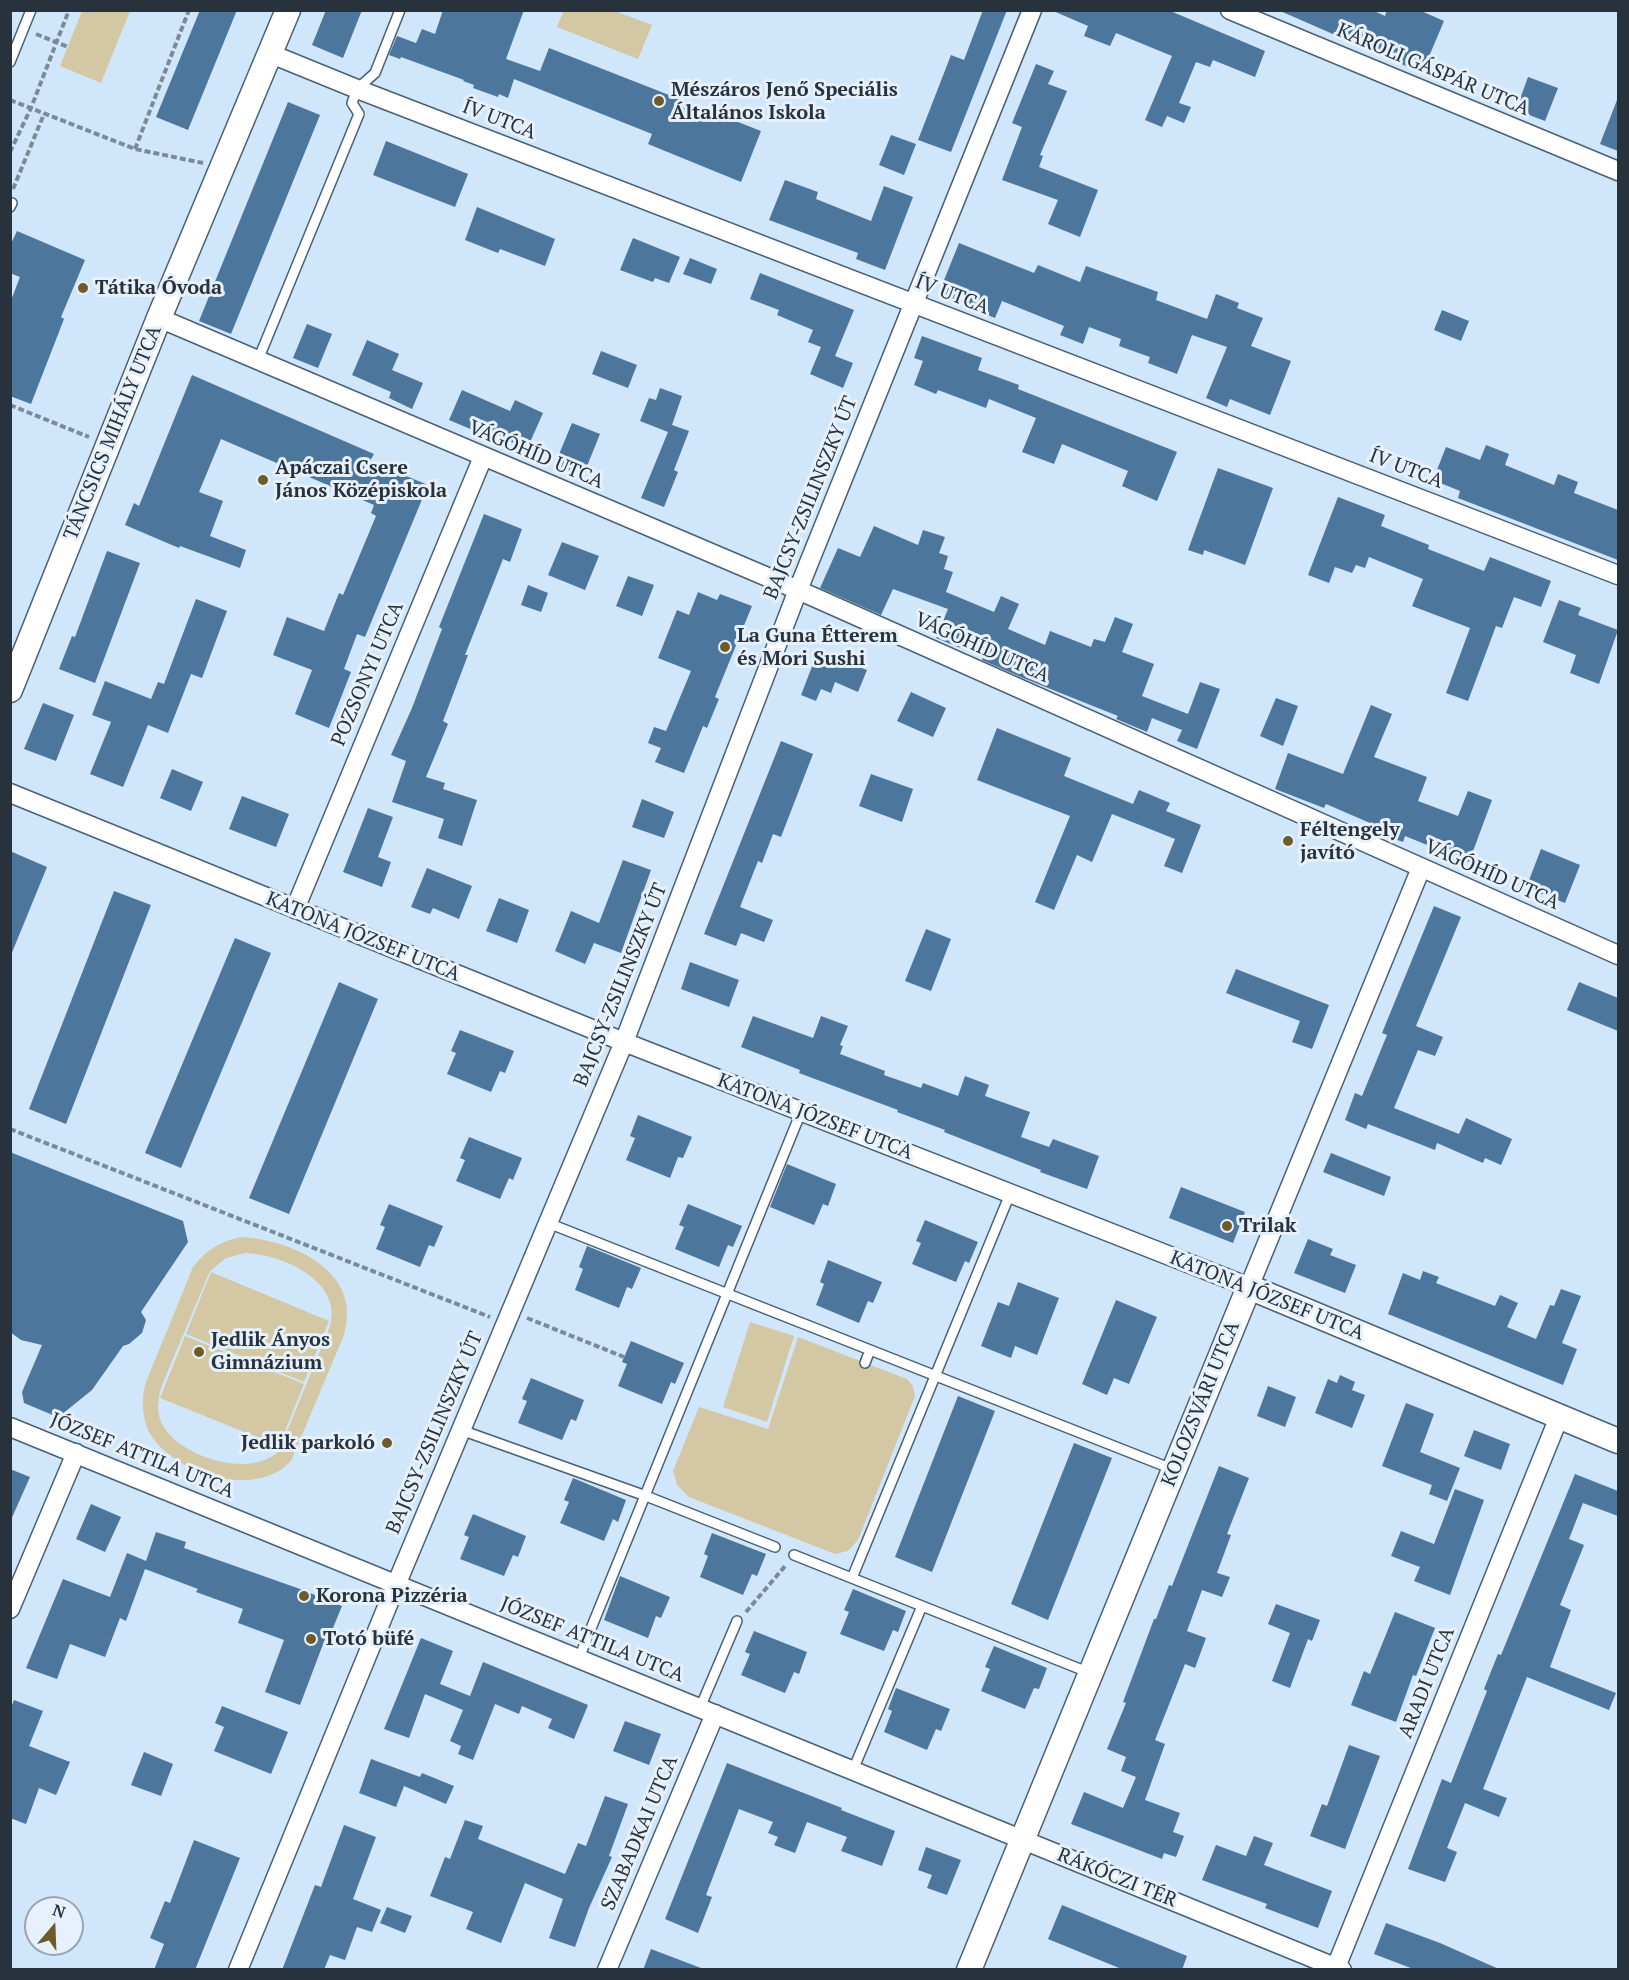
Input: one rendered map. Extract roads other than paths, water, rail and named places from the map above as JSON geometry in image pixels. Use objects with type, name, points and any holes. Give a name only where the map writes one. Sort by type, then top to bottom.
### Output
[{"type":"street","name":"TÁNCSICS MIHÁLY UTCA","points":[[10,690],[159,318],[288,10]]},
{"type":"street","name":"BAJCSY-ZSILINSZKY ÚT","points":[[238,1970],[396,1585],[624,1042],[798,590],[1032,10]]},
{"type":"street","name":"KÁROLI GÁSPÁR UTCA","points":[[1230,10],[1618,171]]},
{"type":"street","name":"ÍV UTCA","points":[[271,54],[1618,575]]},
{"type":"street","name":"VÁGÓHÍD UTCA","points":[[159,318],[798,590],[1618,956]]},
{"type":"street","name":"POZSONYI UTCA","points":[[295,909],[483,457]]},
{"type":"street","name":"KATONA JÓZSEF UTCA","points":[[10,793],[624,1042],[1249,1287],[1618,1441]]},
{"type":"street","name":"KOLOZSVÁRI UTCA","points":[[1023,1840],[1421,868]]},
{"type":"street","name":"ARADI UTCA","points":[[1339,1968],[1559,1417]]},
{"type":"street","name":"JÓZSEF ATTILA UTCA","points":[[10,1427],[1023,1840]]},
{"type":"street","points":[[10,1608],[76,1453]]},
{"type":"street","name":"SZABADKAI UTCA","points":[[607,1970],[707,1711]]},
{"type":"street","name":"RÁKÓCZI TÉR","points":[[1023,1840],[1339,1968]]},
{"type":"street","points":[[969,1970],[1023,1840]]},
{"type":"lane","points":[[10,62],[31,10]]},
{"type":"lane","points":[[258,360],[359,114],[352,103],[357,89],[375,73],[400,10]]},
{"type":"lane","points":[[10,203],[12,203],[10,207]]},
{"type":"lane","points":[[579,1658],[801,1112]]},
{"type":"lane","points":[[852,1578],[1010,1194]]},
{"type":"lane","points":[[548,1223],[1174,1470]]},
{"type":"lane","points":[[865,1363],[870,1350]]},
{"type":"lane","points":[[461,1430],[646,1496],[775,1547]]},
{"type":"lane","points":[[794,1555],[1091,1673]]},
{"type":"lane","points":[[853,1770],[922,1606]]},
{"type":"lane","points":[[707,1711],[737,1621]]},
{"type":"place","name":"Mészáros Jenő Speciális Általános Iskola","points":[[659,101]]},
{"type":"place","name":"Tátika Óvoda","points":[[83,288]]},
{"type":"place","name":"Apáczai Csere János Középiskola","points":[[263,480]]},
{"type":"place","name":"La Guna Étterem és Mori Sushi","points":[[725,647]]},
{"type":"place","name":"Féltengely javító","points":[[1288,841]]},
{"type":"place","name":"Trilak","points":[[1227,1226]]},
{"type":"place","name":"Jedlik Ányos Gimnázium","points":[[199,1352]]},
{"type":"place","name":"Jedlik parkoló","points":[[387,1443]]},
{"type":"place","name":"Korona Pizzéria","points":[[304,1596]]},
{"type":"place","name":"Totó büfé","points":[[311,1639]]}]
